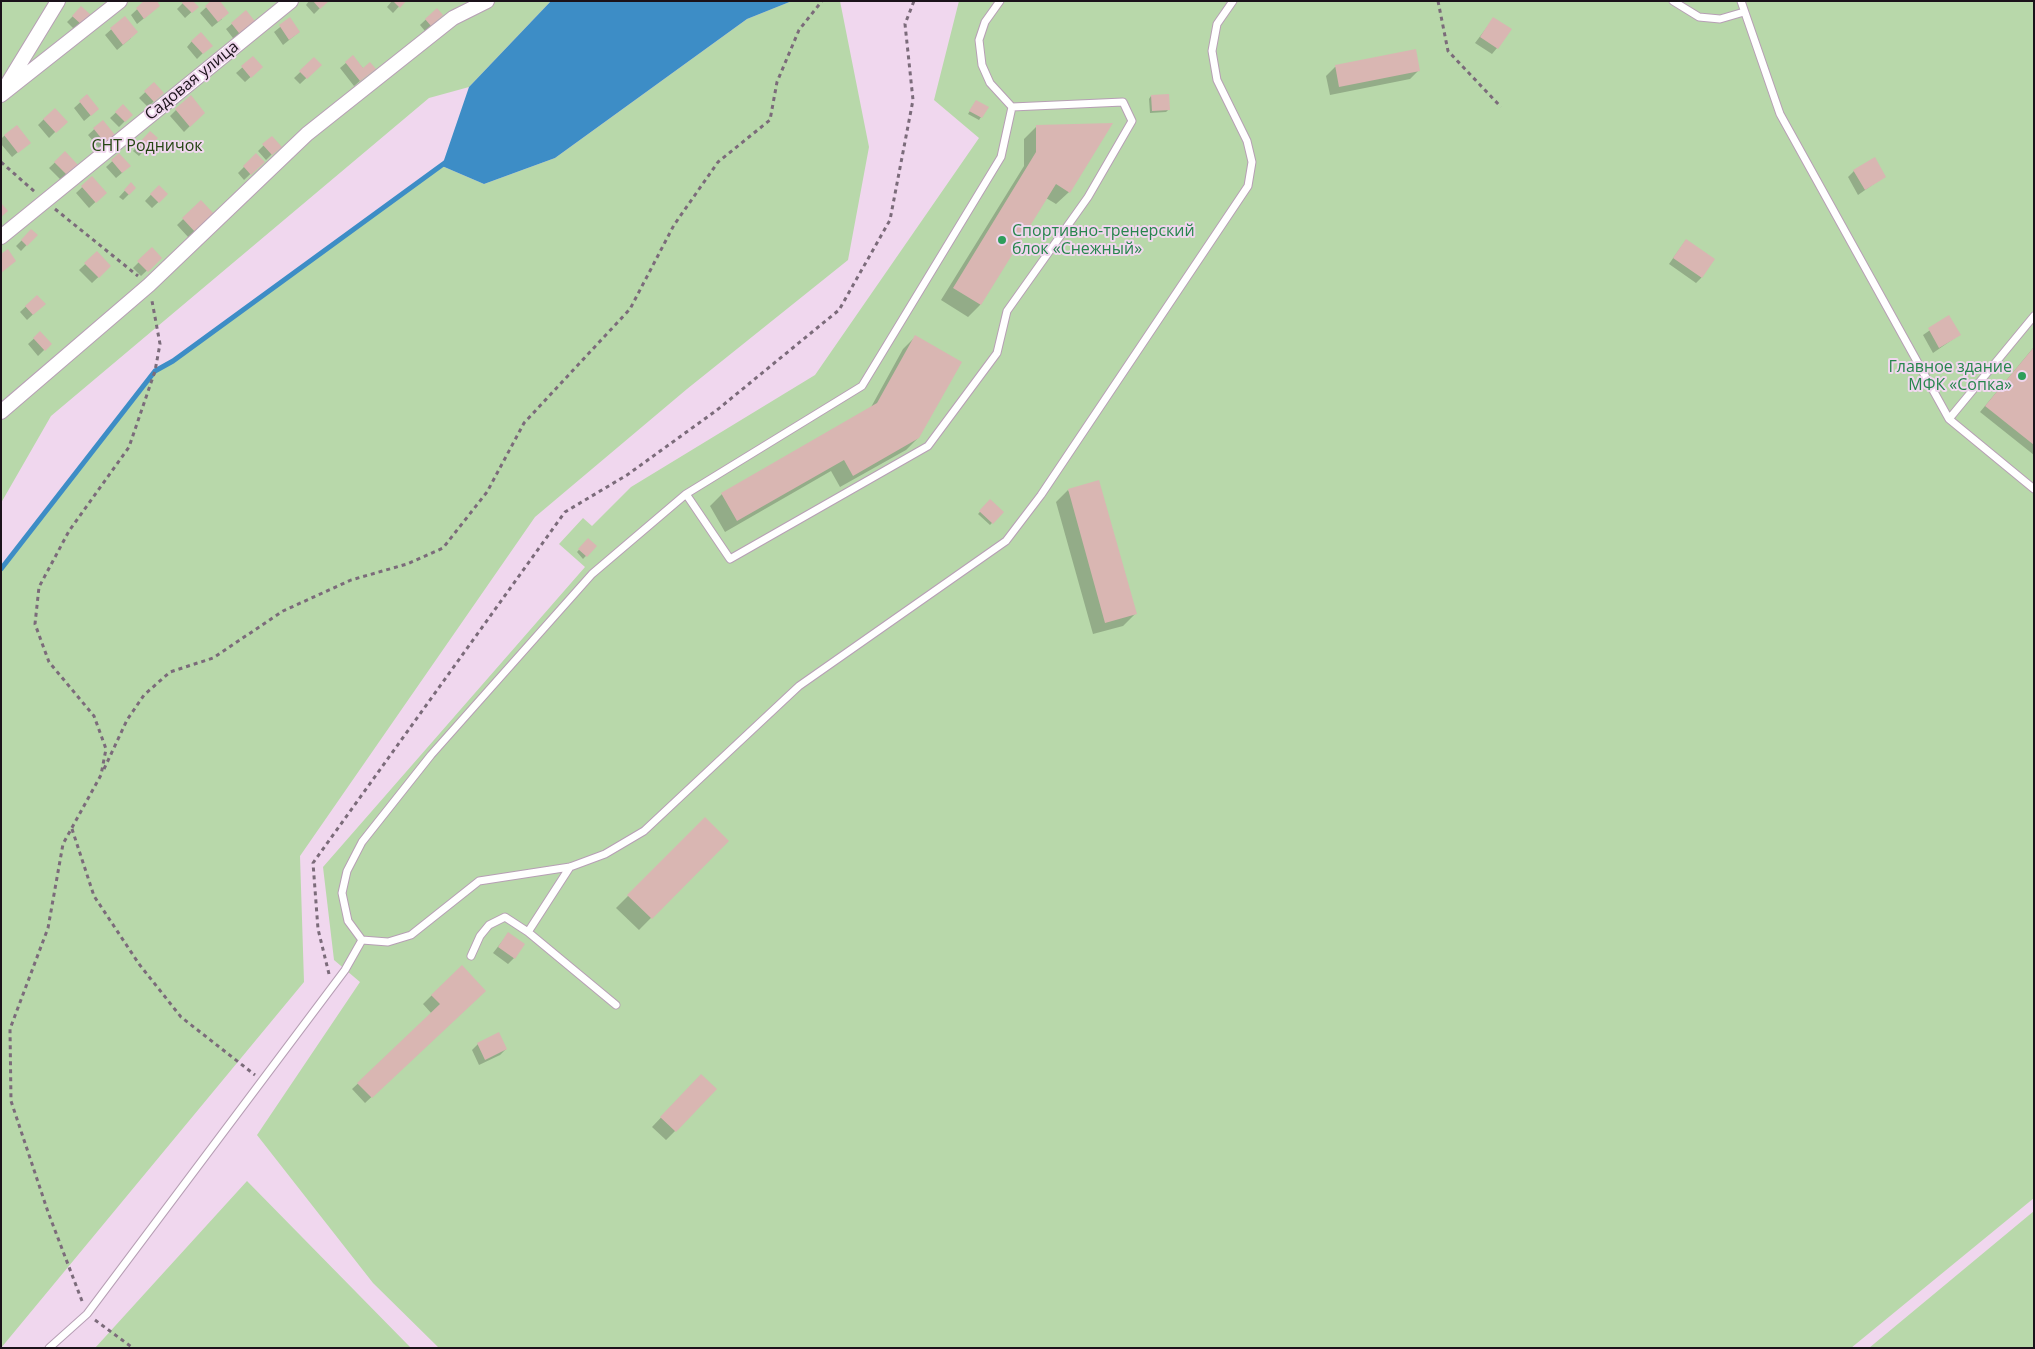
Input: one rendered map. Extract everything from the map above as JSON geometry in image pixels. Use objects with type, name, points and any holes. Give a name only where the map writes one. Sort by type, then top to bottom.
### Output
[{"type":"street","points":[[1,94],[58,1]]},
{"type":"street","points":[[1,94],[120,1]]},
{"type":"street","name":"Садовая улица","points":[[1,237],[291,1]]},
{"type":"street","points":[[1,412],[149,285],[307,134],[453,18],[486,1]]},
{"type":"lane","points":[[1000,1],[985,22],[979,40],[982,65],[990,83],[1012,107]]},
{"type":"lane","points":[[362,940],[388,942],[411,936],[479,881],[570,867],[605,854],[644,831],[799,686],[1006,541],[1041,495],[1248,186],[1252,162],[1247,141],[1217,80],[1212,51],[1217,24],[1233,1]]},
{"type":"lane","points":[[1673,1],[1699,17],[1720,19],[1744,12]]},
{"type":"lane","points":[[1741,1],[1780,114],[1948,419],[2034,489]]},
{"type":"lane","points":[[686,494],[730,559],[928,446],[997,353],[1007,311],[1088,196],[1132,120],[1123,102],[1012,107]]},
{"type":"lane","points":[[362,940],[348,920],[342,893],[347,871],[362,842],[431,755],[592,574],[686,494],[862,386],[1000,157],[1012,107]]},
{"type":"lane","points":[[1948,419],[2034,316]]},
{"type":"lane","points":[[528,932],[570,867]]},
{"type":"lane","points":[[471,956],[480,936],[489,925],[505,917],[528,932],[616,1005]]},
{"type":"lane","points":[[49,1348],[87,1314],[345,970],[362,940]]},
{"type":"path","points":[[133,1348],[87,1314],[48,1212],[12,1101],[10,1029],[48,928],[63,844],[101,774],[127,720],[144,695],[170,672],[213,658],[283,611],[351,580],[407,564],[444,548],[487,492],[524,423],[630,309],[674,225],[718,162],[770,120],[777,82],[799,30],[822,1]]},
{"type":"path","points":[[332,986],[318,929],[313,863],[565,512],[627,475],[717,410],[839,310],[890,220],[913,100],[905,24],[914,1]]},
{"type":"path","points":[[1438,1],[1448,51],[1501,107]]},
{"type":"path","points":[[1,162],[44,201],[149,285],[160,344],[155,371],[129,447],[68,531],[39,587],[35,624],[49,662],[94,716],[106,749],[101,774]]},
{"type":"path","points":[[72,828],[94,896],[139,964],[181,1017],[262,1081]]},
{"type":"green space","name":"СНТ Родничок","points":[[1,1],[551,1],[469,87],[429,98],[51,416],[1,503]]},
{"type":"green space","points":[[792,1],[840,1],[869,147],[848,260],[687,389],[535,517],[300,856],[304,982],[1,1348],[1,569],[155,371],[173,361],[442,166],[484,184],[555,158],[747,19]]},
{"type":"green space","points":[[959,1],[2034,1],[2034,1198],[1851,1348],[439,1348],[373,1283],[257,1135],[360,982],[334,960],[323,867],[585,567],[559,544],[583,518],[592,526],[631,487],[815,375],[979,138],[934,100]]},
{"type":"green space","points":[[247,1181],[411,1348],[95,1348]]},
{"type":"green space","points":[[2034,1211],[2034,1348],[1869,1348]]},
{"type":"water","points":[[551,1],[792,1],[747,19],[555,158],[484,184],[442,166],[469,87]]},
{"type":"building","points":[[144,1],[157,1],[160,6],[144,19],[136,8]]},
{"type":"building","points":[[183,1],[193,1],[199,7],[192,13],[182,3]]},
{"type":"building","points":[[211,1],[220,1],[229,13],[218,22],[205,6]]},
{"type":"building","points":[[313,1],[329,1],[320,9]]},
{"type":"building","points":[[393,1],[406,1],[400,8]]},
{"type":"building","points":[[81,6],[91,15],[82,25],[72,16]]},
{"type":"building","points":[[437,8],[443,15],[431,26],[425,19]]},
{"type":"building","points":[[246,10],[258,25],[243,38],[231,23]]},
{"type":"building","points":[[125,16],[138,32],[123,45],[110,28]]},
{"type":"building","points":[[290,17],[300,32],[289,40],[279,25]]},
{"type":"building","points":[[1493,17],[1512,29],[1498,49],[1480,37]]},
{"type":"building","points":[[201,32],[213,46],[203,54],[191,41]]},
{"type":"building","points":[[1416,49],[1420,71],[1339,87],[1335,65]]},
{"type":"building","points":[[353,55],[363,68],[370,62],[376,69],[360,81],[345,62]]},
{"type":"building","points":[[253,56],[263,67],[251,78],[241,66]]},
{"type":"building","points":[[314,57],[322,65],[307,79],[299,71]]},
{"type":"building","points":[[154,82],[164,93],[154,102],[144,91]]},
{"type":"building","points":[[87,94],[99,109],[91,116],[79,101]]},
{"type":"building","points":[[1169,94],[1170,110],[1152,111],[1151,95]]},
{"type":"building","points":[[191,95],[205,113],[190,127],[175,109]]},
{"type":"building","points":[[976,100],[989,107],[982,118],[969,111]]},
{"type":"building","points":[[123,104],[133,115],[125,122],[115,112]]},
{"type":"building","points":[[55,108],[68,122],[56,133],[43,119]]},
{"type":"building","points":[[103,120],[115,135],[106,144],[93,128]]},
{"type":"building","name":"Спортивно-тренерский блок «Снежный»","points":[[1113,123],[1070,193],[1056,184],[981,305],[953,288],[1036,152],[1036,125]]},
{"type":"building","points":[[17,125],[31,143],[18,153],[4,135]]},
{"type":"building","points":[[150,131],[158,138],[146,151],[138,144]]},
{"type":"building","points":[[272,136],[282,147],[272,155],[262,144]]},
{"type":"building","points":[[65,151],[78,165],[67,175],[54,162]]},
{"type":"building","points":[[119,153],[131,166],[122,173],[111,160]]},
{"type":"building","points":[[256,153],[265,162],[251,175],[243,166]]},
{"type":"building","points":[[1875,157],[1886,177],[1865,190],[1853,170]]},
{"type":"building","points":[[92,176],[107,193],[96,203],[81,186]]},
{"type":"building","points":[[131,182],[136,188],[129,195],[124,190]]},
{"type":"building","points":[[159,185],[168,194],[159,203],[150,194]]},
{"type":"building","points":[[201,200],[215,215],[196,233],[182,218]]},
{"type":"building","points":[[1,203],[8,211],[1,217]]},
{"type":"building","points":[[31,229],[38,235],[27,246],[21,240]]},
{"type":"building","points":[[1686,239],[1715,259],[1702,278],[1673,258]]},
{"type":"building","points":[[152,247],[162,258],[148,272],[137,261]]},
{"type":"building","points":[[8,249],[16,261],[1,273],[1,254]]},
{"type":"building","points":[[97,251],[111,266],[99,278],[84,263]]},
{"type":"building","points":[[37,295],[46,304],[33,315],[25,306]]},
{"type":"building","points":[[1949,315],[1961,335],[1939,348],[1928,328]]},
{"type":"building","points":[[40,331],[52,344],[45,351],[33,338]]},
{"type":"building","points":[[915,335],[962,362],[919,438],[853,476],[844,460],[737,521],[721,493],[877,403]]},
{"type":"building","name":"Главное здание МФК «Сопка»","points":[[2034,347],[2034,445],[1985,406]]},
{"type":"building","points":[[1099,480],[1137,614],[1105,623],[1068,489]]},
{"type":"building","points":[[990,499],[1004,512],[993,524],[979,511]]},
{"type":"building","points":[[588,538],[597,546],[587,557],[578,549]]},
{"type":"building","points":[[705,817],[729,841],[652,919],[627,895]]},
{"type":"building","points":[[508,932],[525,944],[515,959],[498,947]]},
{"type":"building","points":[[462,965],[486,991],[372,1098],[357,1083],[440,1004],[431,995]]},
{"type":"building","points":[[499,1032],[507,1049],[485,1060],[477,1043]]},
{"type":"building","points":[[701,1074],[717,1089],[676,1132],[660,1117]]},
{"type":"waterway","points":[[1,569],[155,371],[173,361],[446,162]]},
{"type":"place","name":"Спортивно-тренерский блок «Снежный»","points":[[1002,240]]},
{"type":"place","name":"Главное здание МФК «Сопка»","points":[[2022,376]]}]
